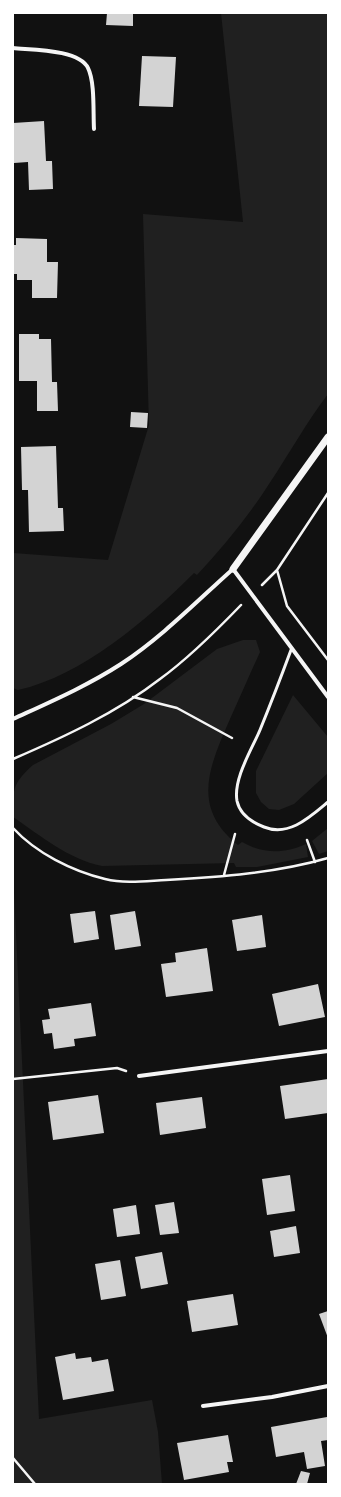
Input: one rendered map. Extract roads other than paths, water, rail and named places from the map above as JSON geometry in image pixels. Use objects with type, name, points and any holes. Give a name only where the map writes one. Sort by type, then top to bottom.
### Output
[{"type":"street","points":[[13,48],[68,54],[79,58],[88,67],[91,78],[94,129]]},
{"type":"street","points":[[13,719],[79,689],[123,663],[160,634],[233,569],[328,437]]},
{"type":"street","points":[[233,569],[291,650],[328,698]]},
{"type":"street","points":[[139,1076],[328,1051]]},
{"type":"street","points":[[202,1406],[272,1397],[328,1386]]},
{"type":"lane","points":[[291,650],[240,775],[237,801],[241,812],[253,822],[277,830],[289,828],[302,823],[328,802]]}]
